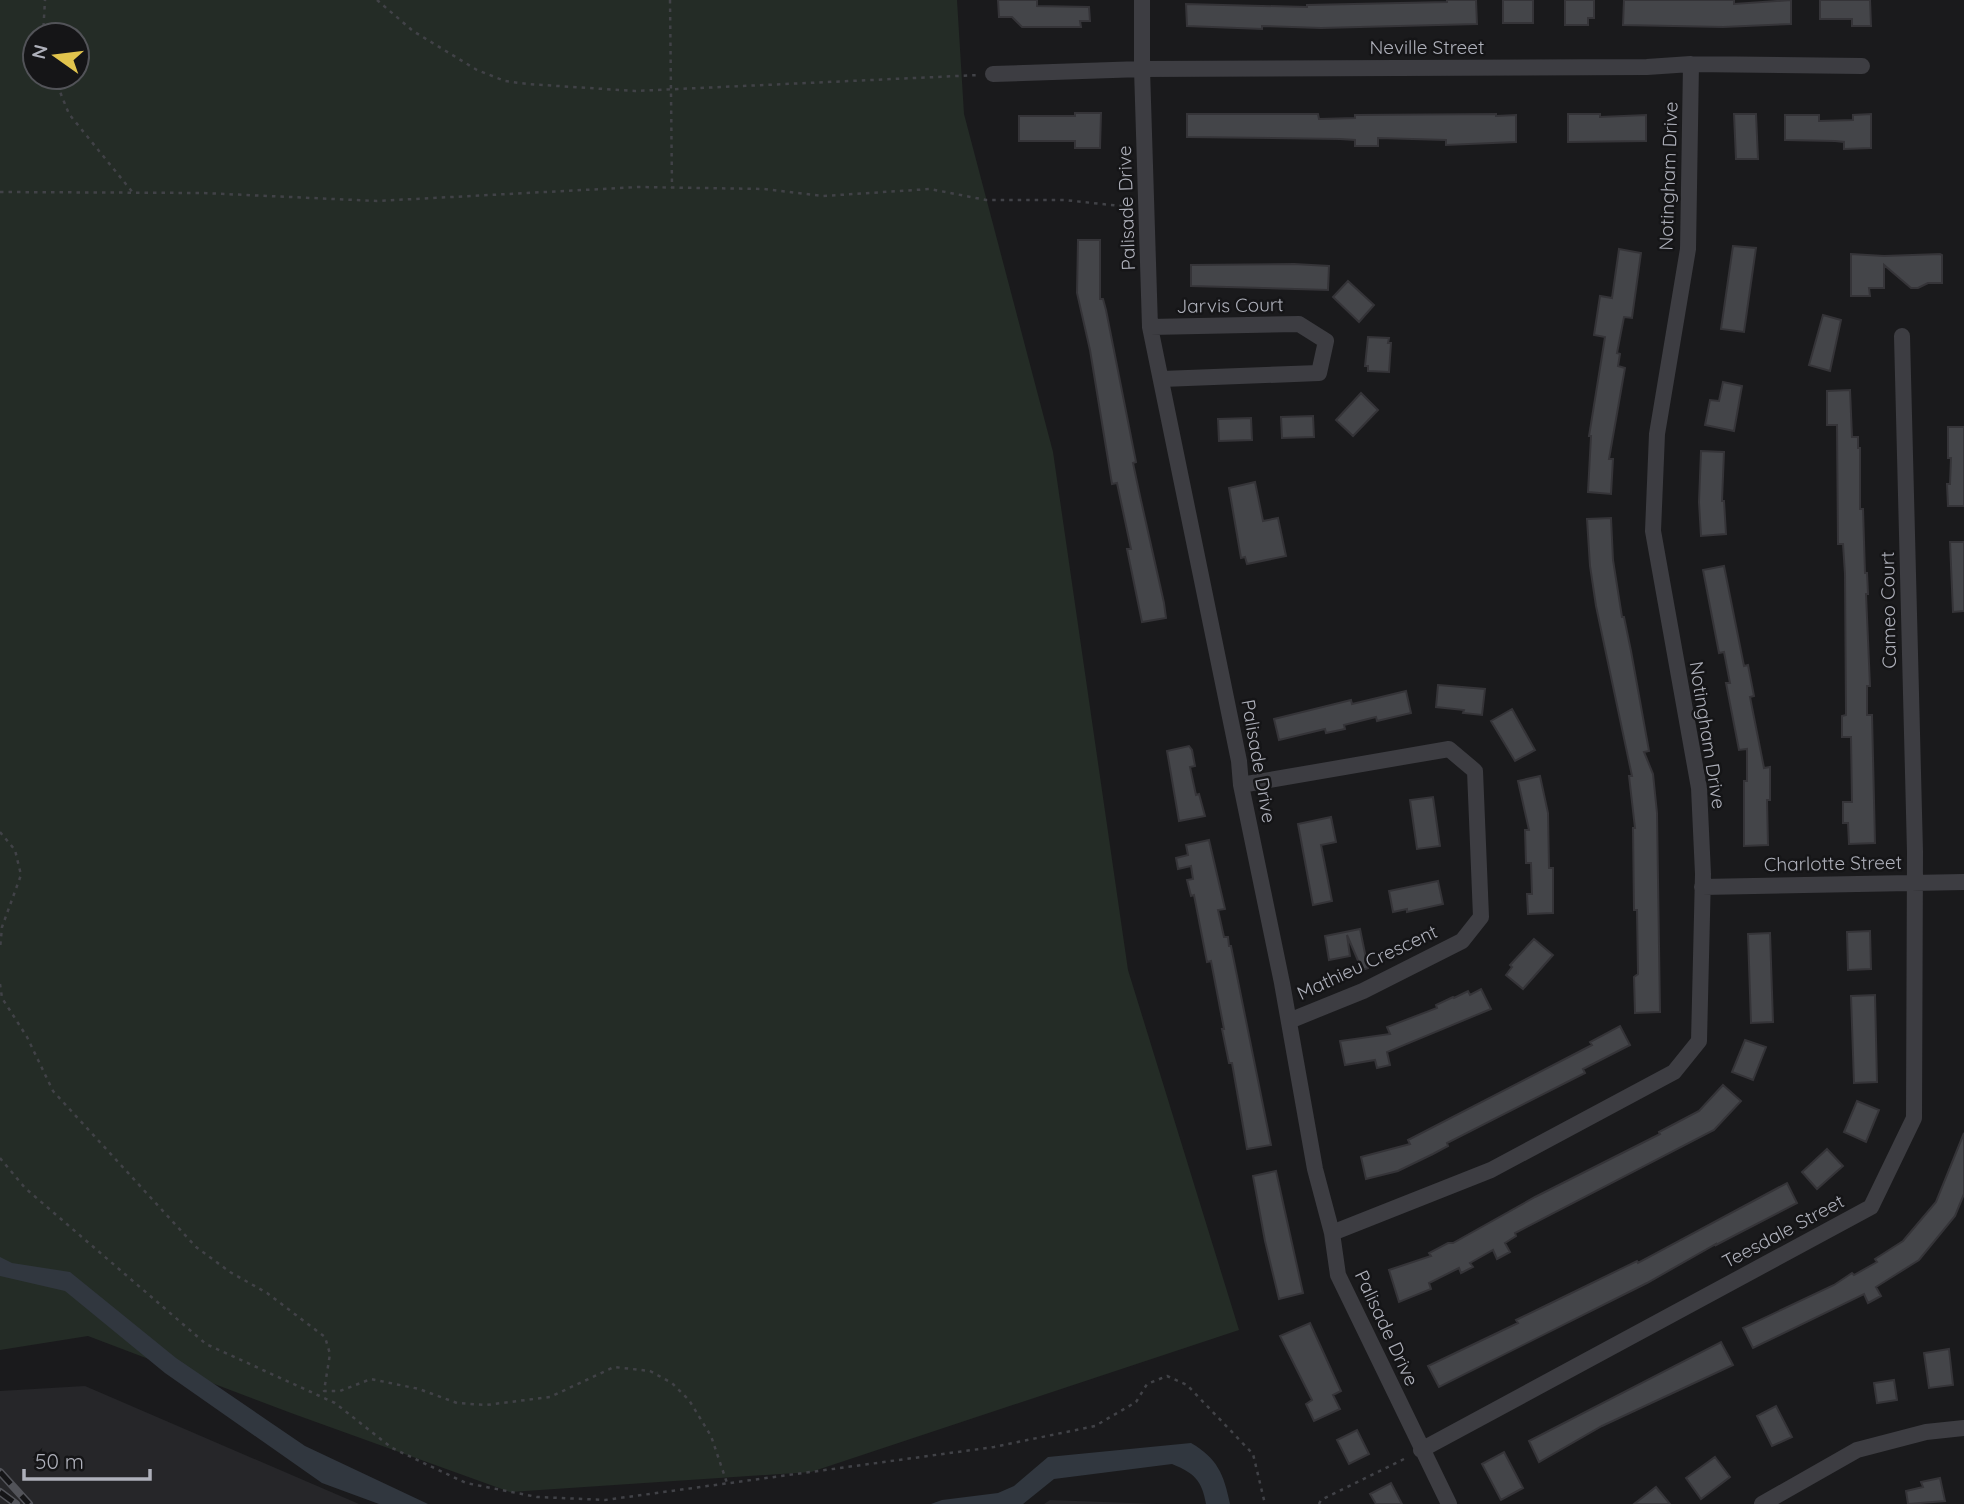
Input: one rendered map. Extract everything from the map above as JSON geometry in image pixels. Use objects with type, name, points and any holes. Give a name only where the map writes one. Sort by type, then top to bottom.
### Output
[{"type":"street","name":"Palisade Drive","points":[[1142,0],[1150,327],[1239,761],[1241,785],[1289,1021],[1315,1169],[1332,1233],[1338,1275],[1449,1504]]},
{"type":"street","name":"Neville Street","points":[[993,74],[1142,69],[1647,67],[1692,64],[1862,66]]},
{"type":"street","name":"Notingham Drive","points":[[1332,1233],[1491,1170],[1674,1072],[1699,1041],[1702,887],[1699,788],[1653,531],[1657,434],[1688,250],[1692,64]]},
{"type":"street","name":"Jarvis Court","points":[[1150,327],[1298,324],[1326,341],[1319,373],[1162,379]]},
{"type":"street","name":"Cameo Court","points":[[1902,337],[1913,883]]},
{"type":"street","name":"Mathieu Crescent","points":[[1241,785],[1449,749],[1475,771],[1480,917],[1462,941],[1363,991],[1289,1021]]},
{"type":"street","name":"Charlotte Street","points":[[1702,887],[1964,882]]},
{"type":"street","name":"Teesdale Street","points":[[1421,1450],[1871,1207],[1914,1118],[1913,883]]},
{"type":"street","points":[[1762,1504],[1857,1450],[1926,1432],[1964,1428]]},
{"type":"path","points":[[44,21],[45,0]]},
{"type":"path","points":[[377,0],[413,31],[477,70],[505,81],[527,85],[635,92],[993,74]]},
{"type":"path","points":[[670,0],[672,188]]},
{"type":"path","points":[[60,91],[69,114],[134,194]]},
{"type":"path","points":[[0,192],[203,193],[377,201],[639,187],[764,189],[823,196],[930,189],[986,200],[1064,200],[1147,209]]},
{"type":"path","points":[[0,832],[15,850],[21,875],[2,927],[0,949]]},
{"type":"path","points":[[0,984],[2,998],[27,1037],[53,1091],[196,1247],[230,1272],[267,1293],[325,1337],[330,1354],[324,1391],[340,1391],[371,1379],[419,1389],[457,1403],[486,1405],[550,1396],[614,1367],[650,1371],[671,1383],[689,1400],[710,1436],[727,1483]]},
{"type":"path","points":[[0,1158],[24,1188],[206,1343],[335,1403],[392,1448],[466,1483],[537,1497],[605,1500],[994,1447],[1095,1426],[1136,1402],[1147,1384],[1167,1376],[1187,1385],[1253,1454],[1265,1504]]},
{"type":"path","points":[[1319,1504],[1321,1500],[1421,1450]]},
{"type":"shaded area","points":[[0,0],[957,0],[964,114],[1053,452],[1128,970],[1239,1330],[811,1472],[510,1492],[88,1336],[0,1350]]},
{"type":"shaded area","points":[[0,1257],[12,1263],[70,1272],[176,1358],[305,1446],[428,1504],[379,1504],[322,1483],[165,1373],[65,1291],[0,1276]]},
{"type":"shaded area","points":[[85,1386],[359,1504],[0,1504],[0,1391]]},
{"type":"shaded area","points":[[1191,1443],[1218,1468],[1230,1504],[1206,1504],[1196,1478],[1172,1464],[1054,1479],[1023,1504],[931,1504],[942,1500],[998,1493],[1014,1486],[1048,1457]]},
{"type":"shaded area","points":[[1050,1500],[1157,1504],[1044,1504]]},
{"type":"building","points":[[998,0],[1037,0],[1037,6],[1089,7],[1090,21],[1080,21],[1081,27],[1022,27],[1012,17],[999,17]]},
{"type":"building","points":[[1476,0],[1477,24],[1321,28],[1262,26],[1262,29],[1187,26],[1186,4],[1307,7]]},
{"type":"building","points":[[1503,0],[1533,0],[1533,23],[1503,23]]},
{"type":"building","points":[[1565,0],[1594,0],[1594,18],[1588,18],[1588,25],[1565,25]]},
{"type":"building","points":[[1624,0],[1734,0],[1734,4],[1791,0],[1791,24],[1723,27],[1623,25]]},
{"type":"building","points":[[1820,0],[1870,0],[1871,26],[1852,26],[1852,19],[1820,19]]},
{"type":"building","points":[[1075,113],[1101,113],[1100,148],[1075,148],[1075,141],[1019,141],[1019,116],[1075,116]]},
{"type":"building","points":[[1187,114],[1318,114],[1319,119],[1355,118],[1355,115],[1516,115],[1516,142],[1446,145],[1446,140],[1378,138],[1378,146],[1355,146],[1355,140],[1340,139],[1187,137]]},
{"type":"building","points":[[1568,114],[1600,114],[1600,117],[1646,115],[1646,141],[1568,142]]},
{"type":"building","points":[[1734,114],[1756,114],[1758,159],[1736,159]]},
{"type":"building","points":[[1871,114],[1871,148],[1844,149],[1844,142],[1835,141],[1785,140],[1785,115],[1819,115],[1819,121],[1853,120],[1853,115]]},
{"type":"building","points":[[1078,240],[1100,240],[1100,299],[1103,299],[1106,310],[1136,462],[1133,463],[1166,618],[1142,622],[1127,549],[1131,549],[1117,483],[1112,484],[1090,350],[1077,293]]},
{"type":"building","points":[[1733,246],[1756,248],[1744,332],[1721,329]]},
{"type":"building","points":[[1619,249],[1641,253],[1632,318],[1624,317],[1617,353],[1620,354],[1618,366],[1625,368],[1609,459],[1613,459],[1611,494],[1588,492],[1589,436],[1605,337],[1594,335],[1600,296],[1612,298]]},
{"type":"building","points":[[1851,254],[1940,254],[1942,283],[1928,283],[1911,288],[1884,265],[1884,288],[1869,288],[1870,296],[1851,296]]},
{"type":"building","points":[[1191,265],[1329,266],[1328,290],[1191,286]]},
{"type":"building","points":[[1348,281],[1374,305],[1359,322],[1333,297]]},
{"type":"building","points":[[1823,315],[1841,320],[1830,371],[1809,365]]},
{"type":"building","points":[[1368,337],[1389,338],[1389,372],[1368,371],[1368,366],[1365,366]]},
{"type":"building","points":[[1723,382],[1742,386],[1734,431],[1705,425],[1710,400],[1719,401]]},
{"type":"building","points":[[1850,390],[1852,437],[1858,437],[1860,448],[1860,509],[1863,509],[1867,573],[1870,686],[1867,686],[1867,715],[1872,715],[1875,843],[1849,844],[1848,823],[1843,823],[1843,802],[1852,802],[1851,737],[1842,737],[1842,716],[1846,715],[1845,574],[1843,544],[1838,544],[1837,425],[1827,425],[1827,391]]},
{"type":"building","points":[[1361,393],[1378,410],[1353,436],[1336,420]]},
{"type":"building","points":[[1313,416],[1314,437],[1282,438],[1281,417]]},
{"type":"building","points":[[1251,418],[1252,440],[1219,441],[1218,419]]},
{"type":"building","points":[[1948,427],[1964,427],[1964,506],[1948,506],[1947,484],[1950,484],[1951,458],[1948,458]]},
{"type":"building","points":[[1701,451],[1724,452],[1722,501],[1726,534],[1701,536]]},
{"type":"building","points":[[1255,482],[1263,521],[1278,518],[1286,556],[1247,564],[1245,557],[1241,558],[1229,488]]},
{"type":"building","points":[[1611,518],[1613,560],[1649,751],[1644,752],[1653,774],[1657,813],[1660,1012],[1635,1013],[1634,977],[1638,974],[1637,910],[1634,910],[1635,828],[1629,776],[1632,776],[1590,566],[1587,519]]},
{"type":"building","points":[[1950,542],[1964,542],[1964,611],[1953,612]]},
{"type":"building","points":[[1724,566],[1744,666],[1748,665],[1754,696],[1750,697],[1764,768],[1770,767],[1770,800],[1767,800],[1768,845],[1744,846],[1747,749],[1739,750],[1726,683],[1730,683],[1724,652],[1719,653],[1703,570]]},
{"type":"building","points":[[1438,685],[1485,689],[1482,715],[1436,707]]},
{"type":"building","points":[[1406,691],[1411,713],[1377,721],[1376,717],[1344,725],[1345,729],[1326,733],[1325,729],[1279,740],[1274,719],[1351,700],[1352,704]]},
{"type":"building","points":[[1512,709],[1535,750],[1515,761],[1491,721]]},
{"type":"building","points":[[1189,746],[1195,766],[1190,767],[1196,795],[1199,794],[1205,816],[1179,821],[1167,751]]},
{"type":"building","points":[[1540,776],[1548,813],[1549,868],[1553,868],[1553,913],[1528,914],[1527,894],[1532,894],[1531,863],[1526,863],[1525,830],[1529,830],[1518,781]]},
{"type":"building","points":[[1433,797],[1440,846],[1417,849],[1410,800]]},
{"type":"building","points":[[1331,817],[1336,842],[1321,845],[1332,901],[1313,905],[1298,824]]},
{"type":"building","points":[[1209,840],[1225,909],[1218,910],[1224,937],[1228,937],[1231,946],[1271,1145],[1247,1149],[1211,961],[1207,962],[1194,895],[1191,896],[1187,880],[1193,879],[1191,866],[1178,869],[1176,858],[1188,855],[1186,845]]},
{"type":"building","points":[[1438,881],[1443,904],[1407,912],[1407,909],[1393,912],[1389,891]]},
{"type":"building","points":[[1360,929],[1368,968],[1362,970],[1347,935],[1350,956],[1329,960],[1325,936]]},
{"type":"building","points":[[1870,931],[1871,969],[1848,970],[1847,932]]},
{"type":"building","points":[[1770,933],[1773,1022],[1751,1023],[1748,934]]},
{"type":"building","points":[[1534,939],[1553,955],[1523,989],[1506,975],[1512,967],[1510,965]]},
{"type":"building","points":[[1481,989],[1491,1009],[1387,1052],[1390,1065],[1377,1068],[1375,1060],[1345,1065],[1340,1041],[1390,1034],[1387,1027],[1437,1008],[1436,1005],[1453,997],[1468,991],[1470,995]]},
{"type":"building","points":[[1875,995],[1877,1082],[1854,1083],[1851,996]]},
{"type":"building","points":[[1620,1026],[1630,1045],[1583,1069],[1585,1073],[1398,1171],[1366,1179],[1361,1157],[1410,1144],[1408,1140],[1592,1045],[1590,1042]]},
{"type":"building","points":[[1745,1040],[1766,1047],[1753,1080],[1732,1072]]},
{"type":"building","points":[[1723,1085],[1741,1101],[1714,1130],[1515,1233],[1516,1236],[1505,1243],[1510,1252],[1497,1259],[1493,1250],[1470,1263],[1473,1267],[1461,1273],[1459,1268],[1429,1283],[1431,1289],[1399,1302],[1389,1270],[1431,1256],[1429,1253],[1453,1243],[1535,1197],[1660,1134],[1659,1132],[1699,1111]]},
{"type":"building","points":[[1857,1101],[1879,1110],[1866,1142],[1844,1132]]},
{"type":"building","points":[[1964,1133],[1964,1194],[1955,1216],[1919,1260],[1876,1287],[1881,1296],[1868,1303],[1864,1294],[1753,1348],[1743,1328],[1834,1285],[1852,1273],[1854,1275],[1877,1262],[1875,1259],[1903,1241],[1936,1202]]},
{"type":"building","points":[[1827,1149],[1843,1166],[1817,1189],[1802,1172]]},
{"type":"building","points":[[1276,1171],[1303,1293],[1279,1299],[1253,1176]]},
{"type":"building","points":[[1787,1183],[1797,1203],[1647,1283],[1439,1387],[1428,1366],[1518,1323],[1516,1320],[1637,1261],[1638,1263]]},
{"type":"building","points":[[1310,1323],[1341,1391],[1333,1395],[1340,1409],[1314,1421],[1306,1404],[1312,1400],[1280,1336]]},
{"type":"building","points":[[1721,1342],[1733,1365],[1602,1426],[1539,1462],[1529,1441]]},
{"type":"building","points":[[1949,1349],[1953,1385],[1929,1388],[1924,1353]]},
{"type":"building","points":[[1894,1380],[1897,1400],[1877,1403],[1874,1383]]},
{"type":"building","points":[[1776,1406],[1792,1437],[1772,1446],[1757,1416]]},
{"type":"building","points":[[1357,1430],[1369,1454],[1349,1464],[1337,1440]]},
{"type":"building","points":[[1504,1452],[1523,1488],[1501,1500],[1482,1464]]},
{"type":"building","points":[[1715,1457],[1730,1477],[1701,1499],[1686,1478]]},
{"type":"building","points":[[1940,1478],[1945,1501],[1908,1504],[1906,1491],[1923,1487],[1921,1482]]},
{"type":"building","points":[[1391,1483],[1402,1504],[1376,1504],[1370,1494]]},
{"type":"building","points":[[1656,1487],[1670,1504],[1634,1504]]},
{"type":"railway","points":[[0,1472],[29,1504]]},
{"type":"railway","points":[[0,1492],[16,1504]]}]
